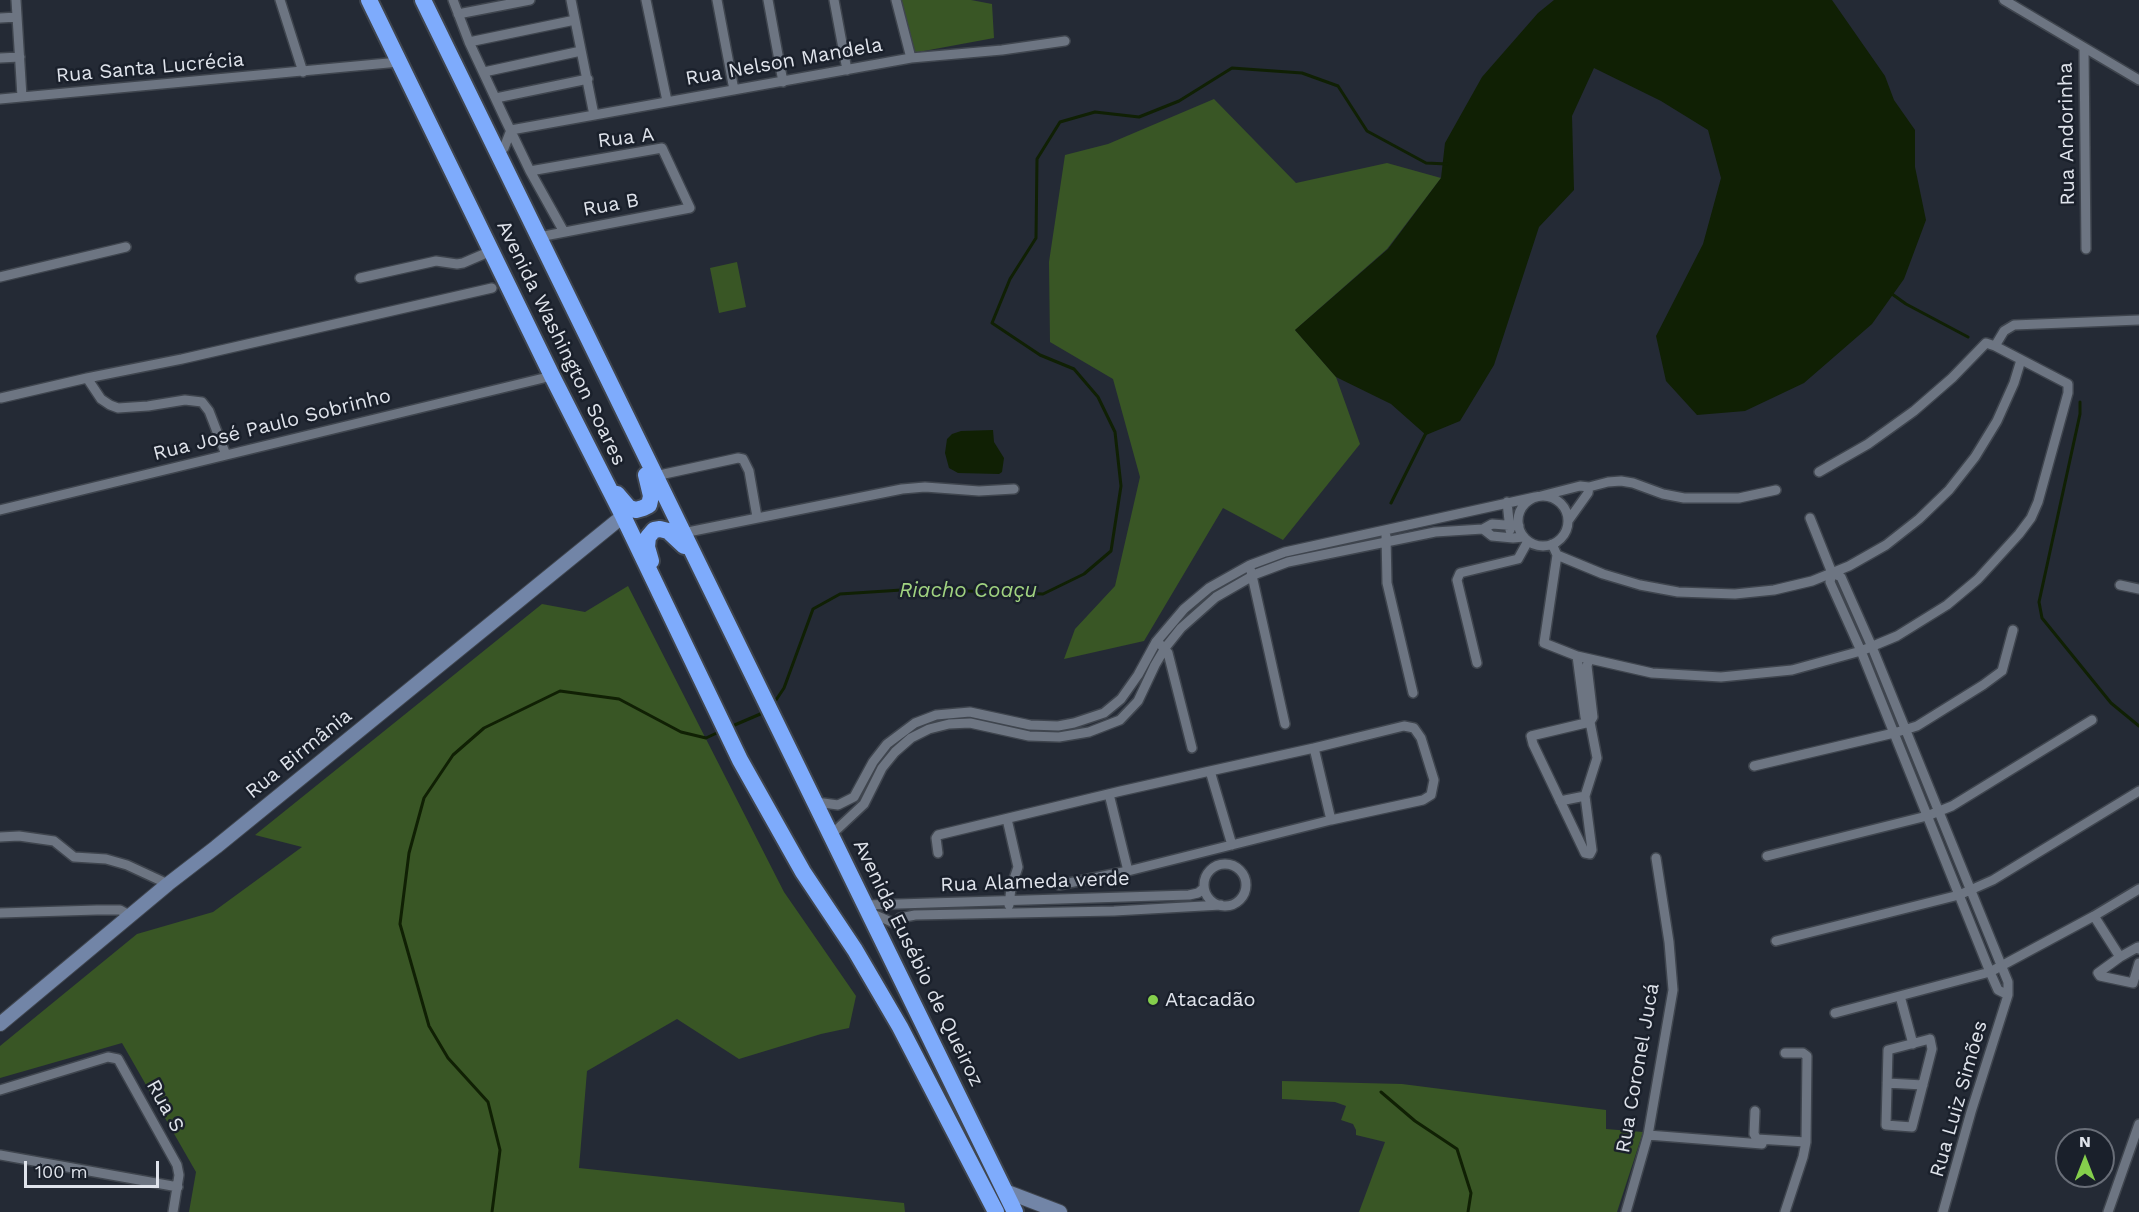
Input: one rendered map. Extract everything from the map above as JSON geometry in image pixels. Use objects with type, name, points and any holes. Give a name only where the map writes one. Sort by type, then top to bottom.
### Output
[{"type":"highway","name":"Avenida Washington Soares","points":[[369,0],[552,376],[624,516],[740,760],[802,872],[855,950],[900,1027],[996,1212]]},
{"type":"highway","name":"Avenida Washington Soares","points":[[423,0],[782,734]]},
{"type":"highway","points":[[604,477],[629,508],[636,510],[649,505],[651,496],[643,465],[645,456]]},
{"type":"highway","points":[[654,579],[646,547],[648,537],[654,530],[672,533],[696,561]]},
{"type":"highway","name":"Avenida Eusébio de Queiroz","points":[[782,734],[1016,1212]]},
{"type":"street","points":[[16,0],[22,97]]},
{"type":"street","points":[[280,0],[303,72]]},
{"type":"street","points":[[453,0],[469,42],[505,119],[530,171],[564,232]]},
{"type":"street","points":[[458,14],[530,0]]},
{"type":"street","points":[[571,0],[594,115]]},
{"type":"street","points":[[646,0],[667,101]]},
{"type":"street","points":[[717,0],[734,90]]},
{"type":"street","points":[[768,0],[783,82]]},
{"type":"street","points":[[834,0],[847,70]]},
{"type":"street","points":[[896,0],[910,58]]},
{"type":"street","points":[[2004,0],[2084,48]]},
{"type":"street","points":[[0,18],[17,17]]},
{"type":"street","points":[[469,42],[575,20]]},
{"type":"street","name":"Rua Nelson Mandela","points":[[511,130],[910,58],[1002,50],[1065,41]]},
{"type":"street","name":"Rua Andorinha","points":[[2084,48],[2139,81]]},
{"type":"street","name":"Rua Andorinha","points":[[2084,48],[2086,249]]},
{"type":"street","points":[[484,72],[581,51]]},
{"type":"street","points":[[0,58],[20,57]]},
{"type":"street","name":"Rua Santa Lucrécia","points":[[0,99],[399,62]]},
{"type":"street","points":[[496,98],[588,79]]},
{"type":"street","points":[[485,127],[505,119]]},
{"type":"street","points":[[496,152],[504,148],[511,130]]},
{"type":"street","name":"Rua A","points":[[530,171],[662,148],[690,208]]},
{"type":"street","name":"Rua B","points":[[538,237],[690,208]]},
{"type":"street","points":[[0,277],[126,247]]},
{"type":"street","points":[[360,278],[436,261],[463,263],[491,250]]},
{"type":"street","points":[[1,398],[492,288]]},
{"type":"street","points":[[1995,346],[2004,331],[2014,325],[2139,320]]},
{"type":"street","points":[[1552,544],[1557,555],[1544,643],[1577,656],[1653,673],[1721,677],[1792,670],[1861,651],[1914,626],[1962,593],[2006,550],[2031,518],[2038,502],[2068,393],[2068,384],[1986,343],[1952,378],[1914,411],[1868,444],[1819,472]]},
{"type":"street","points":[[1557,555],[1621,580],[1659,589],[1697,594],[1736,594],[1774,590],[1812,582],[1849,566],[1886,545],[1919,519],[1949,490],[1975,457],[1997,422],[2021,360]]},
{"type":"street","name":"Rua José Paulo Sobrinho","points":[[0,510],[552,376]]},
{"type":"street","points":[[87,378],[101,399],[118,408],[185,400],[202,402],[209,411],[226,455]]},
{"type":"street","points":[[655,476],[738,458],[743,459],[749,471],[757,517]]},
{"type":"street","points":[[816,802],[838,805],[855,797],[873,762],[887,744],[915,723],[936,715],[970,712],[1016,723],[1058,726],[1086,720],[1104,713],[1121,699],[1156,642],[1173,621],[1197,598],[1223,579],[1250,565],[1286,552],[1580,486],[1589,487],[1608,482],[1633,483],[1663,494],[1701,500],[1739,498],[1776,490]]},
{"type":"street","points":[[683,533],[902,489],[925,487],[979,491],[1014,489]]},
{"type":"street","points":[[1471,510],[1478,530],[1492,536],[1526,539],[1540,545],[1552,544],[1565,532],[1568,521],[1588,493],[1589,487]]},
{"type":"street","points":[[1513,538],[1514,526],[1521,508],[1538,496],[1552,498],[1562,504],[1568,521]]},
{"type":"street","points":[[1507,502],[1514,526],[1526,539]]},
{"type":"street","name":"Rua Birmânia","points":[[0,1024],[168,884],[624,516]]},
{"type":"street","points":[[1810,518],[1832,573],[1830,582],[1861,651],[1990,972],[1998,990],[2008,995],[2008,982],[2002,966],[1872,647],[1841,577],[1832,573]]},
{"type":"street","points":[[832,834],[864,804],[882,768],[895,752],[911,738],[929,729],[949,724],[970,723],[1043,737],[1089,732],[1120,720],[1133,708],[1165,648],[1181,628],[1203,606],[1228,588],[1252,576],[1288,562],[1386,541],[1435,532],[1478,530],[1492,524],[1514,526]]},
{"type":"street","points":[[1385,530],[1387,583],[1413,693]]},
{"type":"street","points":[[1477,663],[1456,580],[1460,573],[1518,559],[1526,539]]},
{"type":"street","points":[[1250,565],[1285,724]]},
{"type":"street","points":[[2120,585],[2139,590]]},
{"type":"street","points":[[1754,766],[1917,726],[2002,671],[2013,630]]},
{"type":"street","points":[[1156,642],[1168,653],[1192,748]]},
{"type":"street","points":[[1577,656],[1585,717],[1590,722],[1597,758],[1585,796],[1592,850],[1590,854],[1585,853],[1531,736],[1590,722],[1593,717],[1587,666],[1589,659]]},
{"type":"street","points":[[1130,687],[1138,688],[1142,693]]},
{"type":"street","points":[[1121,699],[1127,706],[1133,708]]},
{"type":"street","points":[[1104,713],[1110,725]]},
{"type":"street","points":[[1086,720],[1085,726],[1089,732]]},
{"type":"street","points":[[1767,856],[1927,816],[1952,806],[2092,720]]},
{"type":"street","points":[[938,853],[936,838],[938,835],[1109,794],[1408,726],[1414,728],[1421,738],[1433,774],[1434,787],[1428,798],[1331,819],[1128,871],[1059,885]]},
{"type":"street","points":[[1314,748],[1331,819]]},
{"type":"street","points":[[1210,771],[1232,844]]},
{"type":"street","points":[[1776,941],[1959,895],[1993,880],[2139,792]]},
{"type":"street","points":[[1109,794],[1128,871]]},
{"type":"street","points":[[1560,801],[1585,796]]},
{"type":"street","points":[[1007,819],[1018,867],[1008,900],[1009,914]]},
{"type":"street","points":[[0,837],[19,836],[54,841],[74,857],[106,859],[127,865],[168,884]]},
{"type":"street","name":"Rua Coronel Jucá","points":[[1626,1212],[1648,1135],[1673,990],[1656,858]]},
{"type":"street","points":[[1230,864],[1241,872],[1246,884],[1242,897],[1232,905],[1213,902],[1207,896],[1204,888],[1206,875],[1216,866],[1230,864]]},
{"type":"street","name":"Rua Alameda verde","points":[[868,909],[1008,900],[1190,896],[1204,888]]},
{"type":"street","points":[[1835,1013],[1990,972],[2139,889]]},
{"type":"street","name":"Rua Alameda verde","points":[[868,909],[896,924],[900,918],[915,915],[1009,914],[1221,905]]},
{"type":"street","points":[[0,913],[120,910],[131,916]]},
{"type":"street","points":[[2094,916],[2120,957]]},
{"type":"street","points":[[2139,949],[2138,947],[2120,957],[2098,973],[2100,976],[2133,983],[2139,963]]},
{"type":"street","name":"Rua Luiz Simões","points":[[1943,1212],[1971,1112],[2008,995]]},
{"type":"street","points":[[1900,996],[1913,1044]]},
{"type":"street","points":[[1930,1039],[1932,1049],[1911,1127],[1886,1125],[1888,1050],[1913,1044],[1930,1039]]},
{"type":"street","points":[[1785,1053],[1803,1053],[1807,1056],[1806,1145],[1785,1212]]},
{"type":"street","name":"Rua S","points":[[0,1090],[113,1056],[121,1062],[177,1165],[178,1187],[173,1212]]},
{"type":"street","points":[[1887,1083],[1923,1084]]},
{"type":"street","points":[[1755,1111],[1754,1134],[1757,1139],[1806,1145]]},
{"type":"street","points":[[2108,1212],[2139,1124]]},
{"type":"street","points":[[1648,1135],[1806,1145]]},
{"type":"street","points":[[0,1155],[178,1187]]},
{"type":"street","points":[[1005,1191],[1060,1212]]},
{"type":"street","points":[[1024,1212],[1030,1210],[1043,1212]]},
{"type":"green space","points":[[901,0],[971,0],[992,4],[994,38],[913,53],[909,49]]},
{"type":"green space","points":[[1214,99],[1296,183],[1387,163],[1441,178],[1387,249],[1295,330],[1336,377],[1360,444],[1283,540],[1223,508],[1144,641],[1064,659],[1075,629],[1115,586],[1140,477],[1113,379],[1050,342],[1049,262],[1065,155],[1108,144]]},
{"type":"green space","points":[[737,262],[746,307],[719,313],[710,268]]},
{"type":"green space","points":[[628,586],[784,892],[856,996],[849,1028],[821,1034],[739,1059],[677,1019],[587,1071],[579,1168],[904,1203],[905,1212],[189,1212],[196,1172],[122,1043],[0,1078],[0,1046],[137,934],[213,912],[302,847],[255,835],[542,604],[585,612]]},
{"type":"green space","points":[[1282,1081],[1402,1084],[1606,1110],[1606,1129],[1643,1132],[1617,1212],[1359,1212],[1385,1142],[1356,1135],[1353,1124],[1341,1120],[1346,1106],[1335,1102],[1282,1099]]},
{"type":"shaded area","points":[[1554,0],[1832,0],[1885,76],[1894,100],[1915,130],[1915,167],[1926,220],[1904,279],[1872,324],[1804,383],[1745,411],[1697,415],[1666,381],[1656,336],[1703,244],[1721,178],[1708,130],[1661,101],[1594,68],[1572,116],[1574,190],[1539,227],[1494,365],[1460,421],[1426,435],[1391,404],[1336,377],[1295,330],[1388,249],[1441,178],[1445,143],[1482,77],[1538,13]]},
{"type":"shaded area","points":[[993,430],[994,442],[1004,458],[1002,472],[999,474],[958,473],[949,468],[945,453],[947,439],[952,434],[961,431]]},
{"type":"waterway","name":"Riacho Coaçu","points":[[774,703],[784,688],[813,609],[840,594],[917,589],[1043,594],[1084,574],[1111,551],[1121,486],[1115,432],[1098,397],[1074,369],[1040,355],[992,323],[1010,279],[1036,238],[1037,159],[1060,122],[1095,112],[1139,117],[1179,101],[1232,68],[1302,73],[1338,86],[1367,131],[1426,163],[1447,164]]},
{"type":"waterway","points":[[1892,294],[1906,304],[1968,337]]},
{"type":"waterway","points":[[2080,402],[2080,414],[2039,602],[2042,618],[2111,703],[2139,726]]},
{"type":"waterway","points":[[1391,503],[1426,433]]},
{"type":"waterway","name":"Riacho Coaçu","points":[[492,1212],[500,1150],[488,1102],[448,1058],[429,1026],[400,924],[409,853],[424,798],[453,755],[484,728],[560,691],[619,699],[681,732],[706,738],[721,731]]},
{"type":"waterway","name":"Riacho Coaçu","points":[[730,727],[765,712]]},
{"type":"waterway","points":[[1381,1092],[1415,1121],[1457,1149],[1471,1193],[1468,1212]]},
{"type":"place","name":"Atacadão","points":[[1153,1000]]}]
